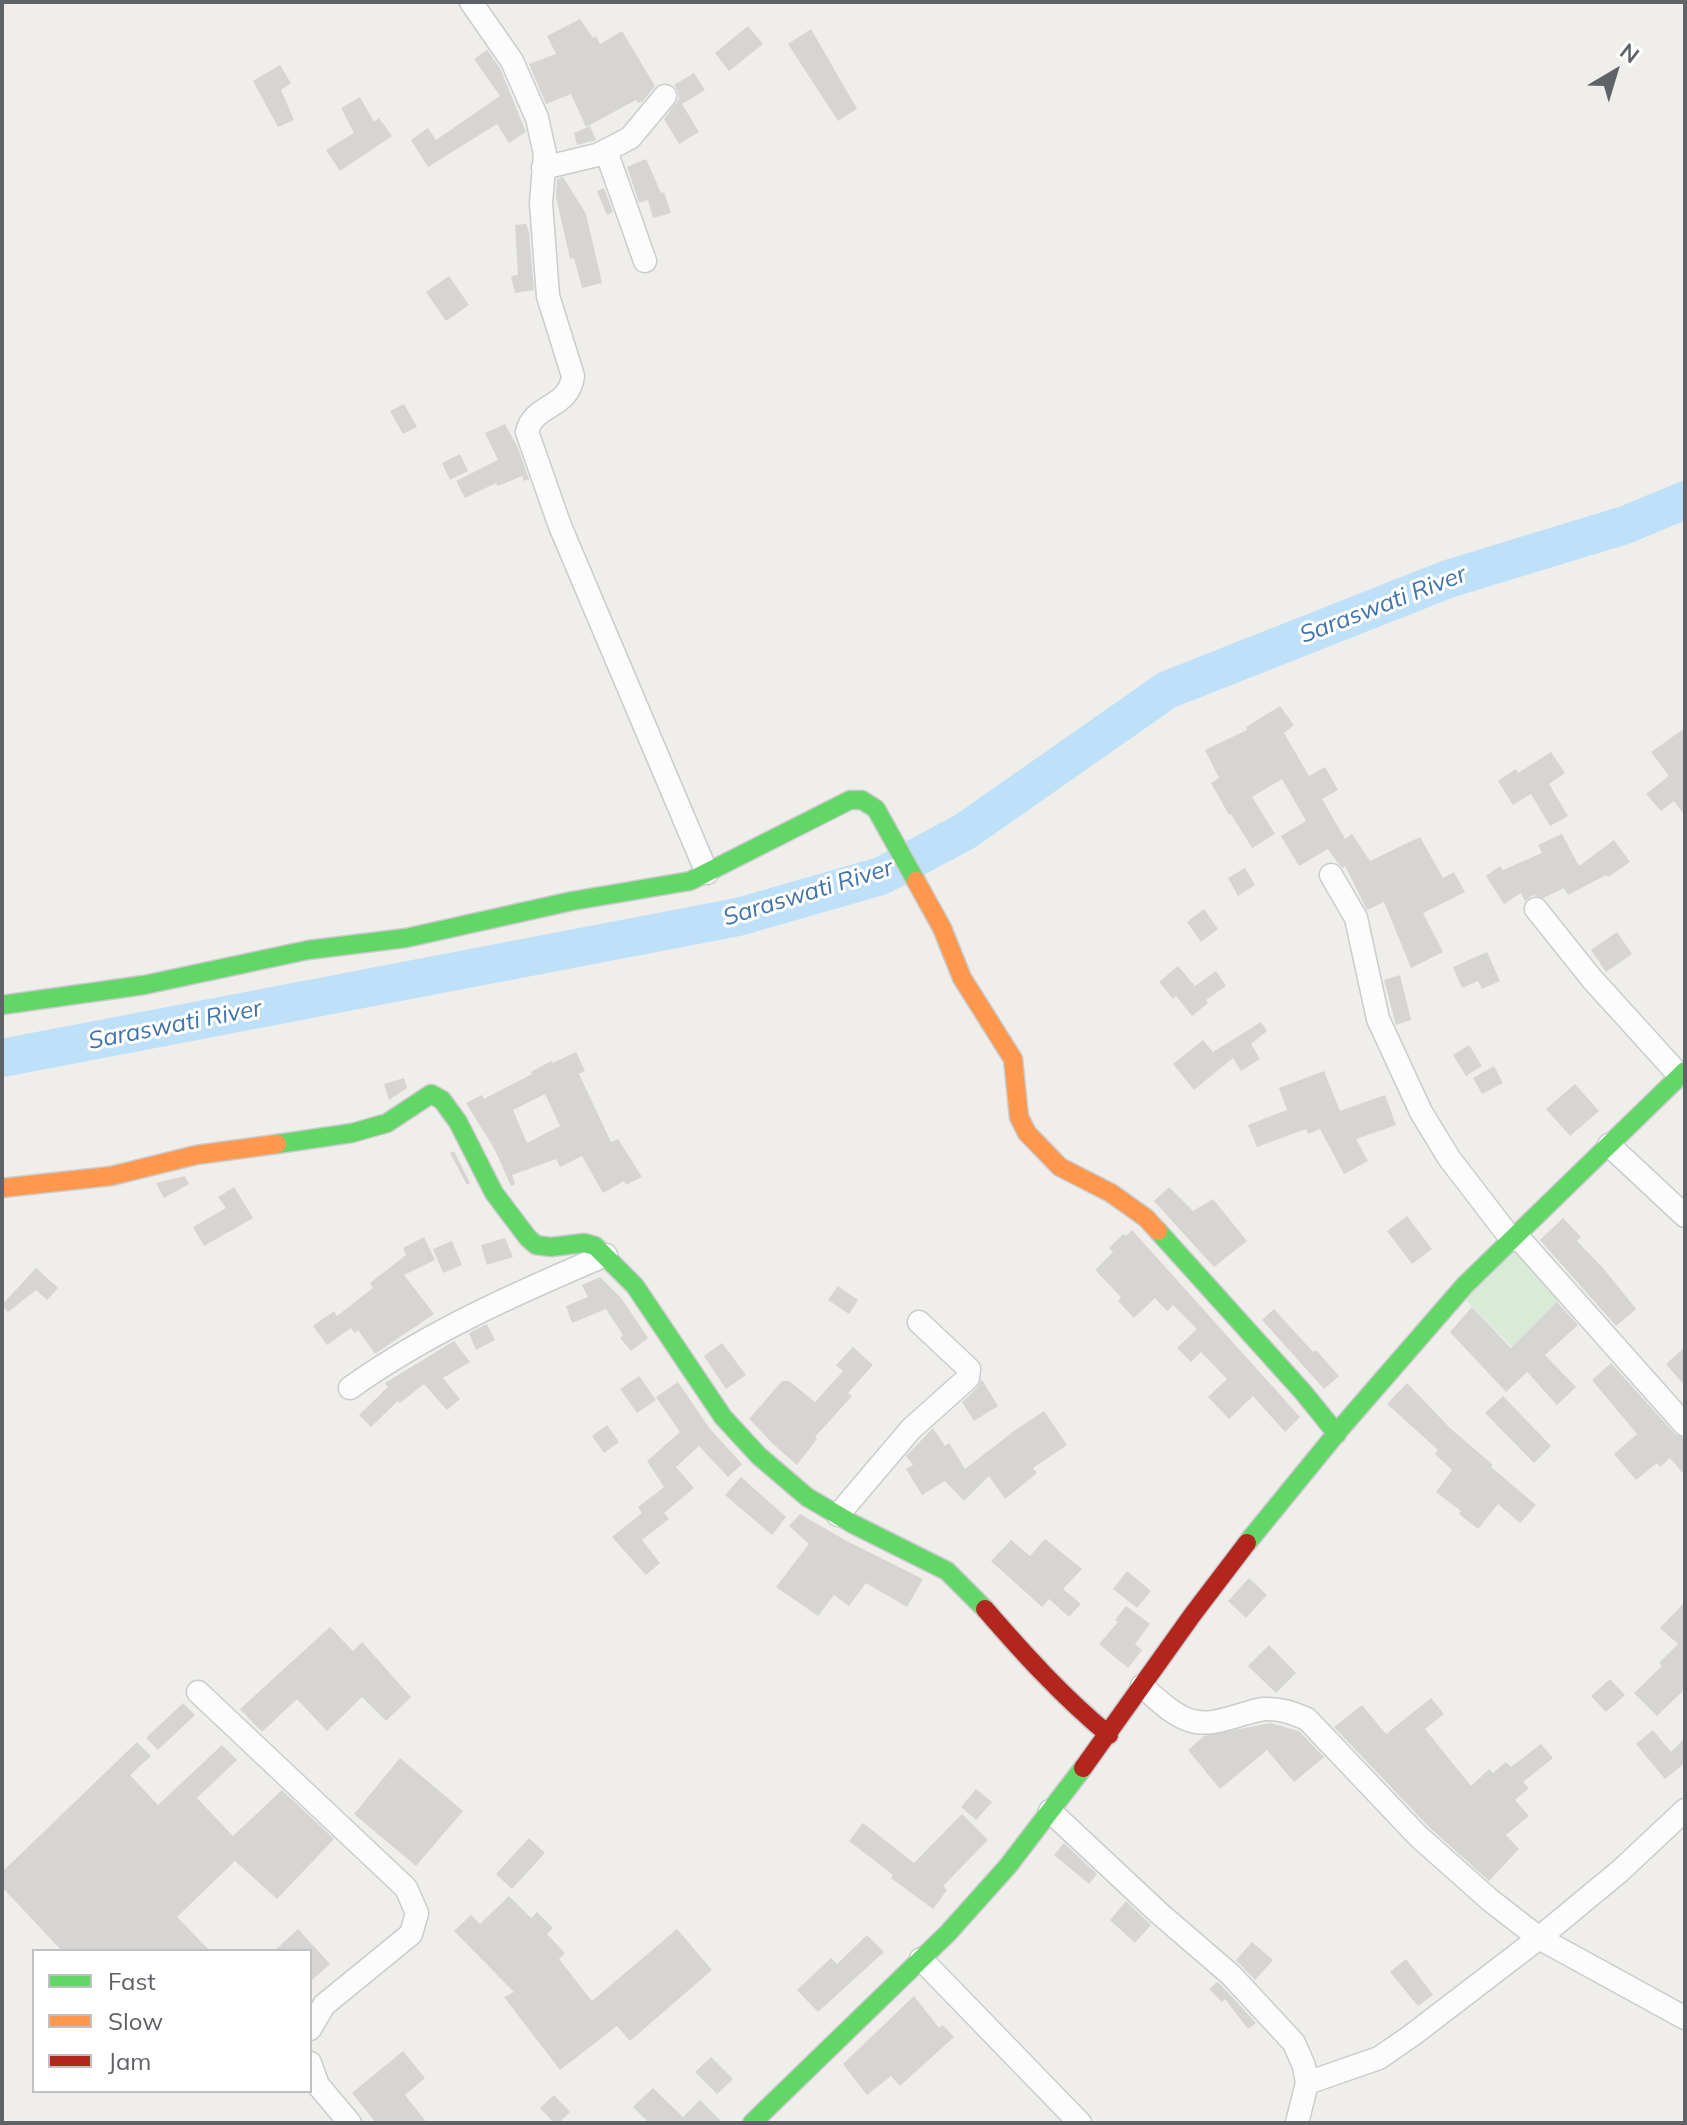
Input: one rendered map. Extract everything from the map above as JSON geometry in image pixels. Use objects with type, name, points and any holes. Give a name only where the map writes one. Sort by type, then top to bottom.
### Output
[{"type":"street","points":[[471,2],[512,61],[537,118],[545,154],[541,203],[548,296],[573,376],[566,397],[536,416],[527,432],[560,526],[707,873]]},
{"type":"street","points":[[543,168],[606,151],[630,138],[665,96]]},
{"type":"street","points":[[606,151],[645,261]]},
{"type":"street","points":[[2,1005],[144,985],[308,950],[406,938],[572,901],[690,881],[850,800],[862,800],[876,809],[942,928],[962,978],[1013,1059],[1019,1117],[1027,1133],[1060,1167],[1111,1193],[1146,1218],[1337,1434]]},
{"type":"street","points":[[1331,875],[1356,918],[1378,1019],[1421,1112],[1449,1158],[1514,1237],[1685,1425]]},
{"type":"street","points":[[752,2123],[921,1959],[1009,1865],[1109,1735],[1220,1578],[1337,1434],[1456,1296],[1683,1074],[1592,979],[1536,909]]},
{"type":"street","points":[[2,1188],[111,1176],[196,1155],[352,1133],[387,1123],[431,1094],[442,1100],[458,1122],[494,1193],[528,1238],[536,1245],[551,1247],[584,1243],[595,1246],[606,1255],[635,1286],[723,1417],[771,1466],[807,1497],[947,1571],[971,1593],[1071,1703],[1109,1735]]},
{"type":"street","points":[[1609,1145],[1685,1216]]},
{"type":"street","points":[[350,1388],[395,1356],[435,1334],[531,1287],[606,1255]]},
{"type":"street","points":[[838,1515],[911,1429],[968,1378],[969,1369],[919,1322]]},
{"type":"street","points":[[1142,1686],[1171,1710],[1189,1720],[1204,1723],[1266,1709],[1288,1711],[1307,1719],[1418,1836],[1490,1900],[1539,1938],[1685,2018]]},
{"type":"street","points":[[198,1692],[406,1888],[417,1913],[411,1934],[324,2005],[312,2026]]},
{"type":"street","points":[[1307,2083],[1379,2058],[1539,1938],[1620,1871],[1685,1810]]},
{"type":"street","points":[[1050,1811],[1231,1975],[1294,2043],[1304,2066],[1307,2083],[1297,2123]]},
{"type":"street","points":[[921,1959],[1080,2123]]},
{"type":"street","points":[[312,2068],[318,2085],[350,2123]]},
{"type":"green space","points":[[1524,1232],[1576,1284],[1512,1347],[1462,1296]]},
{"type":"building","points":[[580,19],[600,44],[622,31],[655,86],[643,101],[638,103],[636,100],[586,127],[571,94],[546,104],[529,64],[556,54],[547,36]]},
{"type":"building","points":[[748,26],[763,44],[729,71],[715,53]]},
{"type":"building","points":[[811,29],[857,109],[838,121],[788,44]]},
{"type":"building","points":[[487,50],[500,68],[526,132],[509,143],[497,124],[428,167],[411,140],[428,128],[436,140],[500,96],[474,59]]},
{"type":"building","points":[[280,65],[291,83],[281,90],[294,120],[278,127],[253,81]]},
{"type":"building","points":[[694,73],[705,90],[682,104],[699,132],[679,144],[664,119],[679,99],[674,85]]},
{"type":"building","points":[[360,97],[374,122],[379,118],[392,136],[340,171],[326,150],[354,133],[341,108]]},
{"type":"building","points":[[590,126],[596,140],[577,145],[574,133]]},
{"type":"building","points":[[646,159],[661,193],[664,192],[671,213],[653,218],[648,200],[639,203],[627,167]]},
{"type":"building","points":[[563,177],[586,214],[602,283],[582,288],[574,258],[570,259],[556,197],[557,179]]},
{"type":"building","points":[[604,188],[613,212],[607,215],[597,191]]},
{"type":"building","points":[[526,224],[534,290],[515,293],[511,276],[518,275],[515,225]]},
{"type":"building","points":[[449,276],[469,305],[446,321],[426,292]]},
{"type":"building","points":[[404,404],[417,427],[403,434],[390,411]]},
{"type":"building","points":[[505,424],[529,479],[524,481],[522,476],[498,486],[496,483],[465,498],[456,481],[498,460],[485,433]]},
{"type":"building","points":[[460,454],[468,471],[450,480],[442,463]]},
{"type":"building","points":[[1280,706],[1294,725],[1284,733],[1309,776],[1325,767],[1338,790],[1322,799],[1345,839],[1352,834],[1370,861],[1420,837],[1443,878],[1454,872],[1465,892],[1423,913],[1443,952],[1411,968],[1384,902],[1367,910],[1345,866],[1343,868],[1328,849],[1299,866],[1281,836],[1306,821],[1282,779],[1252,797],[1275,834],[1252,848],[1229,815],[1211,783],[1219,778],[1205,750],[1247,730],[1246,727]]},
{"type":"building","points":[[1685,728],[1685,816],[1674,801],[1661,811],[1646,794],[1669,776],[1651,752]]},
{"type":"building","points":[[1551,752],[1565,773],[1549,784],[1568,816],[1550,826],[1531,794],[1513,805],[1498,781],[1516,769],[1518,773]]},
{"type":"building","points":[[1562,834],[1579,866],[1614,840],[1630,862],[1608,877],[1606,875],[1568,895],[1564,888],[1543,898],[1533,895],[1525,901],[1521,893],[1504,904],[1486,876],[1500,866],[1503,870],[1542,853],[1538,845]]},
{"type":"building","points":[[1245,868],[1255,885],[1238,896],[1228,878]]},
{"type":"building","points":[[1204,909],[1218,929],[1201,942],[1187,922]]},
{"type":"building","points":[[1617,932],[1632,954],[1606,972],[1591,950]]},
{"type":"building","points":[[1487,952],[1500,981],[1482,989],[1478,981],[1462,988],[1453,967]]},
{"type":"building","points":[[1178,966],[1195,986],[1216,971],[1226,986],[1206,1000],[1208,1003],[1192,1016],[1176,996],[1173,999],[1159,982]]},
{"type":"building","points":[[1400,975],[1411,1020],[1396,1025],[1384,980]]},
{"type":"building","points":[[1261,1022],[1267,1031],[1251,1044],[1260,1059],[1241,1071],[1233,1058],[1194,1090],[1173,1064],[1203,1040],[1213,1052]]},
{"type":"building","points":[[1469,1045],[1482,1066],[1466,1076],[1453,1055]]},
{"type":"building","points":[[576,1052],[585,1071],[579,1074],[611,1142],[618,1139],[642,1177],[626,1185],[624,1181],[603,1193],[582,1156],[560,1167],[556,1159],[512,1175],[515,1184],[511,1186],[495,1150],[466,1103],[482,1095],[484,1099],[551,1061],[553,1063]],"holes":[[[545,1094],[560,1126],[527,1143],[513,1110]]]},
{"type":"building","points":[[1494,1066],[1503,1083],[1482,1094],[1473,1078]]},
{"type":"building","points":[[1324,1071],[1340,1111],[1385,1095],[1396,1125],[1356,1139],[1368,1161],[1344,1174],[1320,1129],[1308,1134],[1306,1129],[1257,1147],[1248,1125],[1287,1110],[1279,1088]]},
{"type":"building","points":[[404,1078],[407,1088],[389,1100],[384,1084]]},
{"type":"building","points":[[1575,1084],[1599,1111],[1570,1136],[1546,1109]]},
{"type":"building","points":[[454,1151],[470,1183],[467,1185],[450,1153]]},
{"type":"building","points":[[185,1176],[189,1184],[164,1198],[156,1183]]},
{"type":"building","points":[[234,1187],[253,1218],[204,1246],[193,1227],[226,1208],[218,1197]]},
{"type":"building","points":[[1169,1187],[1193,1211],[1213,1199],[1247,1241],[1214,1267],[1154,1201]]},
{"type":"building","points":[[1407,1216],[1432,1249],[1412,1264],[1387,1231]]},
{"type":"building","points":[[1563,1218],[1581,1237],[1577,1241],[1636,1309],[1616,1326],[1540,1240]]},
{"type":"building","points":[[1132,1230],[1300,1417],[1285,1432],[1253,1396],[1229,1419],[1208,1397],[1227,1379],[1201,1352],[1191,1362],[1177,1348],[1197,1329],[1173,1305],[1167,1311],[1155,1298],[1134,1318],[1118,1301],[1121,1297],[1095,1270],[1113,1252],[1109,1248]]},
{"type":"building","points":[[424,1237],[435,1260],[404,1275],[434,1314],[375,1354],[358,1330],[355,1333],[351,1328],[327,1345],[313,1326],[334,1311],[337,1316],[373,1288],[370,1283],[406,1255],[403,1248]]},
{"type":"building","points":[[505,1238],[513,1257],[487,1265],[481,1245]]},
{"type":"building","points":[[452,1241],[462,1265],[443,1273],[433,1249]]},
{"type":"building","points":[[36,1268],[58,1288],[47,1300],[36,1290],[8,1312],[2,1305]]},
{"type":"building","points":[[600,1277],[621,1298],[648,1338],[631,1351],[620,1338],[623,1335],[606,1309],[572,1323],[566,1306],[588,1297],[582,1285]]},
{"type":"building","points":[[838,1286],[858,1300],[849,1314],[828,1300]]},
{"type":"building","points":[[1557,1302],[1578,1325],[1545,1355],[1576,1387],[1557,1405],[1527,1372],[1506,1392],[1450,1332],[1472,1307],[1511,1348]]},
{"type":"building","points":[[1274,1309],[1339,1376],[1324,1389],[1262,1320]]},
{"type":"building","points":[[487,1324],[495,1340],[476,1350],[469,1333]]},
{"type":"building","points":[[454,1341],[470,1362],[443,1378],[460,1399],[447,1410],[424,1384],[400,1403],[398,1401],[371,1427],[359,1415],[388,1387],[385,1383]]},
{"type":"building","points":[[722,1343],[746,1375],[726,1389],[704,1356]]},
{"type":"building","points":[[853,1347],[873,1365],[848,1393],[852,1396],[815,1437],[817,1439],[797,1465],[749,1419],[782,1381],[789,1381],[815,1402],[843,1371],[836,1365]]},
{"type":"building","points":[[1685,1347],[1685,1386],[1666,1364]]},
{"type":"building","points":[[1611,1363],[1675,1434],[1685,1439],[1685,1476],[1670,1458],[1660,1467],[1657,1463],[1636,1480],[1614,1454],[1637,1434],[1592,1380]]},
{"type":"building","points":[[639,1376],[656,1400],[637,1413],[620,1389]]},
{"type":"building","points":[[982,1380],[998,1406],[974,1421],[962,1402]]},
{"type":"building","points":[[678,1382],[710,1429],[742,1464],[728,1477],[699,1446],[676,1467],[694,1488],[664,1513],[669,1519],[642,1540],[660,1563],[646,1575],[612,1537],[642,1513],[638,1507],[664,1487],[647,1461],[680,1432],[656,1397]]},
{"type":"building","points":[[1407,1383],[1450,1428],[1493,1465],[1491,1467],[1536,1505],[1520,1523],[1498,1504],[1478,1529],[1436,1492],[1452,1470],[1435,1454],[1438,1450],[1387,1404]]},
{"type":"building","points":[[1503,1396],[1551,1446],[1534,1463],[1485,1413]]},
{"type":"building","points":[[1044,1411],[1067,1445],[1033,1468],[1037,1473],[1005,1499],[989,1476],[964,1501],[945,1481],[922,1495],[906,1469],[913,1465],[906,1456],[933,1428],[945,1446],[949,1443],[965,1469]]},
{"type":"building","points":[[607,1425],[619,1442],[604,1453],[592,1436]]},
{"type":"building","points":[[741,1477],[786,1517],[772,1535],[725,1495]]},
{"type":"building","points":[[800,1514],[923,1579],[907,1607],[866,1583],[849,1606],[834,1595],[818,1616],[776,1587],[809,1544],[789,1526]]},
{"type":"building","points":[[1045,1539],[1082,1569],[1063,1589],[1081,1604],[1069,1617],[1049,1599],[1042,1607],[991,1561],[1011,1540],[1030,1556]]},
{"type":"building","points":[[1127,1571],[1151,1591],[1137,1608],[1113,1589]]},
{"type":"building","points":[[1249,1578],[1267,1595],[1246,1618],[1228,1601]]},
{"type":"building","points":[[1685,1602],[1685,1689],[1657,1716],[1634,1693],[1662,1666],[1659,1663],[1678,1644],[1660,1628]]},
{"type":"building","points":[[1126,1606],[1150,1624],[1135,1644],[1142,1650],[1128,1668],[1099,1644],[1118,1622],[1115,1620]]},
{"type":"building","points":[[330,1627],[353,1651],[362,1642],[411,1697],[386,1721],[362,1697],[327,1731],[297,1699],[262,1732],[240,1709]]},
{"type":"building","points":[[1269,1645],[1296,1673],[1276,1693],[1248,1666]]},
{"type":"building","points":[[1610,1679],[1625,1695],[1606,1712],[1591,1696]]},
{"type":"building","points":[[1431,1698],[1444,1714],[1425,1729],[1471,1786],[1489,1769],[1493,1773],[1506,1762],[1511,1767],[1541,1744],[1553,1758],[1523,1782],[1529,1788],[1515,1800],[1529,1816],[1506,1835],[1519,1849],[1489,1881],[1428,1826],[1334,1727],[1362,1705],[1386,1734]]},
{"type":"building","points":[[183,1703],[195,1715],[158,1750],[146,1738]]},
{"type":"building","points":[[1270,1723],[1299,1731],[1324,1757],[1294,1782],[1267,1750],[1220,1789],[1188,1750],[1204,1736]]},
{"type":"building","points":[[1653,1730],[1671,1752],[1685,1738],[1685,1763],[1665,1779],[1636,1744]]},
{"type":"building","points":[[137,1742],[151,1756],[130,1775],[158,1805],[222,1745],[237,1760],[197,1798],[233,1836],[282,1790],[334,1839],[277,1899],[235,1861],[177,1917],[208,1949],[60,1949],[2,1887],[2,1872]]},
{"type":"building","points":[[400,1758],[463,1811],[416,1866],[354,1814]]},
{"type":"building","points":[[976,1789],[992,1802],[976,1820],[961,1807]]},
{"type":"building","points":[[962,1814],[988,1840],[943,1886],[947,1890],[933,1909],[849,1841],[863,1823],[914,1863]]},
{"type":"building","points":[[529,1838],[545,1853],[512,1889],[496,1874]]},
{"type":"building","points":[[1064,1843],[1097,1874],[1089,1884],[1054,1855]]},
{"type":"building","points":[[509,1896],[531,1918],[537,1912],[553,1928],[547,1934],[565,1953],[559,1959],[592,2001],[677,1929],[712,1970],[630,2041],[617,2026],[560,2070],[504,1997],[514,1992],[454,1931],[471,1915],[480,1924]]},
{"type":"building","points":[[1126,1901],[1151,1925],[1135,1943],[1110,1920]]},
{"type":"building","points":[[298,1929],[330,1964],[312,1980],[312,1949],[276,1949]]},
{"type":"building","points":[[867,1935],[884,1952],[818,2012],[797,1990],[831,1958],[837,1964]]},
{"type":"building","points":[[1252,1942],[1273,1960],[1255,1980],[1236,1960]]},
{"type":"building","points":[[1406,1959],[1433,1995],[1418,2006],[1390,1972]]},
{"type":"building","points":[[1217,1982],[1256,2023],[1248,2029],[1225,1999],[1222,2002],[1209,1989]]},
{"type":"building","points":[[914,1996],[939,2028],[943,2025],[954,2037],[900,2086],[891,2076],[867,2095],[843,2064]]},
{"type":"building","points":[[403,2051],[425,2078],[405,2095],[427,2123],[376,2123],[352,2093]]},
{"type":"building","points":[[711,2057],[733,2079],[717,2094],[695,2072]]},
{"type":"building","points":[[653,2088],[683,2117],[700,2100],[723,2123],[649,2123],[633,2107]]},
{"type":"building","points":[[554,2095],[570,2112],[559,2123],[554,2123],[540,2108]]},
{"type":"waterway","name":"Saraswati River","points":[[2,1058],[738,917],[881,876],[964,832],[1167,690],[1448,579],[1625,525],[1685,500]]},
{"type":"traffic: fast","points":[[2,1005],[144,985],[308,950],[406,938],[572,901],[690,881],[850,800],[862,800],[876,809],[916,881]]},
{"type":"traffic: fast","points":[[1247,1543],[1340,1429],[1465,1285],[1685,1071]]},
{"type":"traffic: fast","points":[[277,1144],[352,1133],[387,1123],[431,1094],[442,1100],[458,1122],[494,1193],[528,1238],[536,1245],[551,1247],[584,1243],[595,1246],[635,1286],[723,1417],[759,1456],[807,1497],[947,1571],[985,1609]]},
{"type":"traffic: fast","points":[[1158,1231],[1337,1434]]},
{"type":"traffic: fast","points":[[752,2123],[948,1933],[1008,1866],[1083,1768]]},
{"type":"traffic: slow","points":[[916,881],[942,928],[962,978],[1013,1059],[1019,1117],[1027,1133],[1060,1167],[1111,1193],[1146,1218],[1158,1231]]},
{"type":"traffic: slow","points":[[2,1188],[111,1176],[196,1155],[277,1144]]},
{"type":"traffic: jam","points":[[1083,1768],[1247,1543]]},
{"type":"traffic: jam","points":[[985,1609],[1044,1675],[1109,1735]]}]
